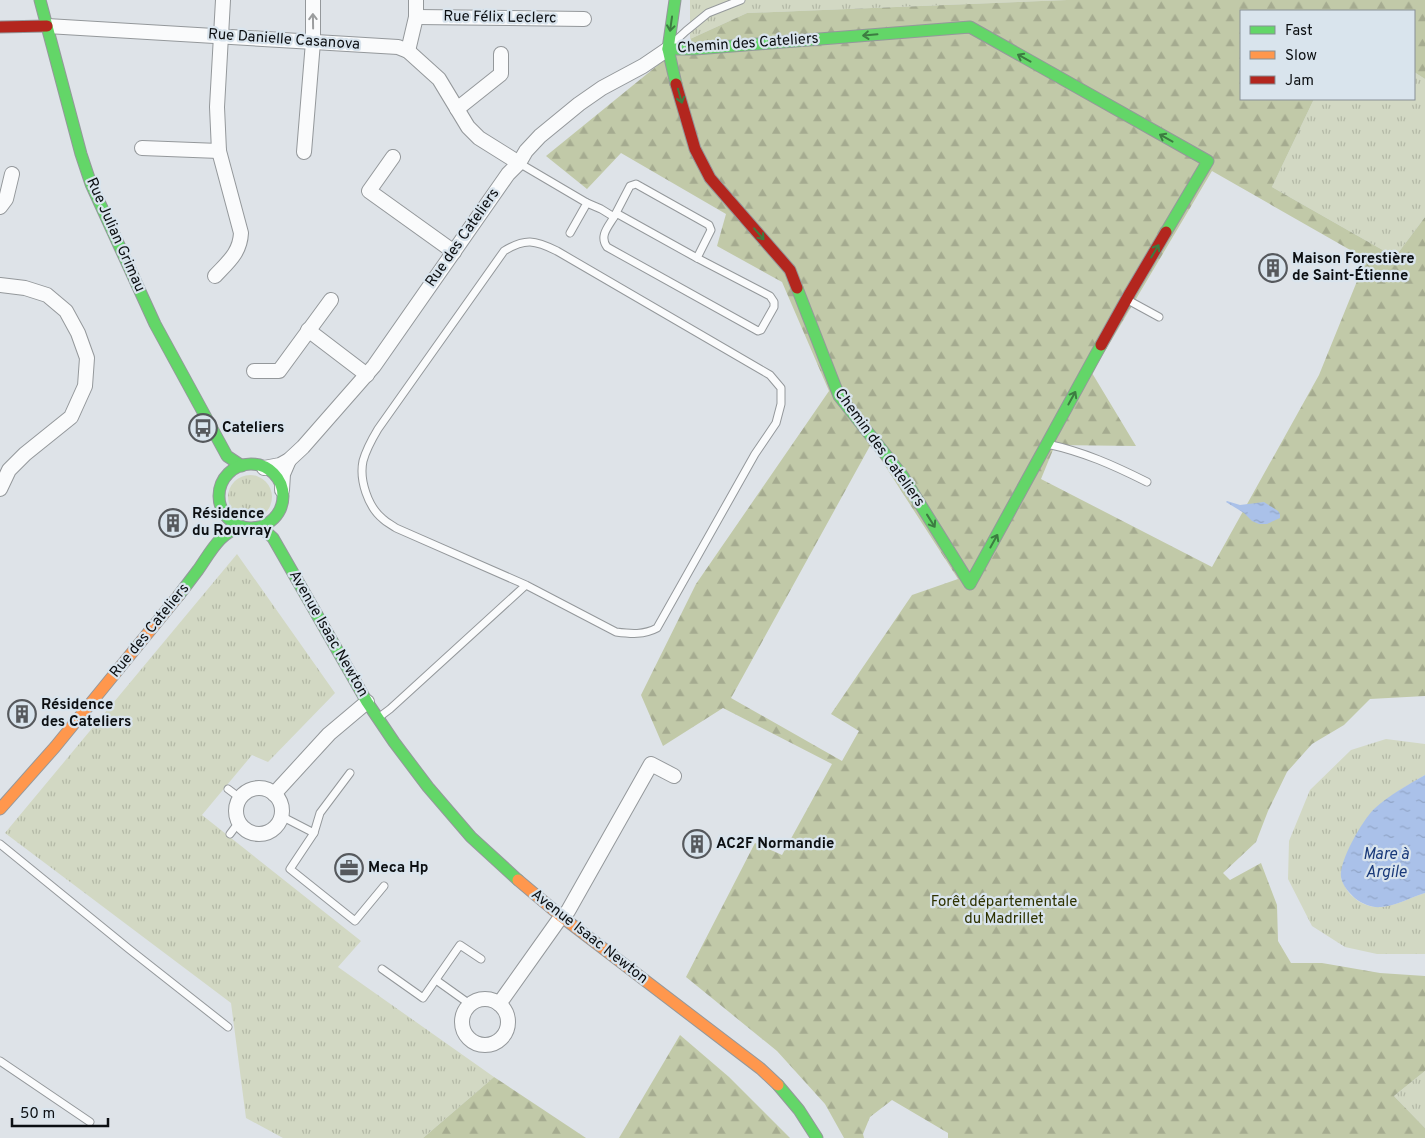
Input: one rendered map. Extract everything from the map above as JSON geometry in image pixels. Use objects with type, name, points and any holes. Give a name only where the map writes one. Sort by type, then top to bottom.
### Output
[{"type":"street","name":"Rue Julian Grimau","points":[[40,0],[81,154],[91,184],[155,324],[227,456],[242,466]]},
{"type":"street","points":[[215,276],[235,255],[241,243],[241,233],[219,151],[217,107],[224,0]]},
{"type":"street","points":[[304,152],[313,42],[313,0]]},
{"type":"street","points":[[416,0],[416,17],[408,51],[439,79],[468,127],[478,138],[519,163]]},
{"type":"street","points":[[668,48],[675,0]]},
{"type":"street","name":"Rue Félix Leclerc","points":[[416,17],[584,19]]},
{"type":"street","name":"Rue Danielle Casanova","points":[[0,27],[47,26],[222,36],[398,48],[408,51]]},
{"type":"street","name":"Chemin des Cateliers","points":[[970,28],[1208,161],[1128,296],[970,584],[902,475],[839,396],[790,270],[710,178],[696,149],[672,70],[668,48],[695,50],[970,28]]},
{"type":"street","name":"Rue des Cateliers","points":[[264,468],[280,465],[289,460],[303,447],[367,375],[508,174],[540,136],[602,88],[643,66],[668,48]]},
{"type":"street","points":[[457,109],[501,74],[501,54]]},
{"type":"street","points":[[142,148],[219,151]]},
{"type":"street","points":[[393,157],[370,191],[454,252]]},
{"type":"street","points":[[0,207],[6,199],[12,174]]},
{"type":"street","points":[[0,285],[25,288],[47,295],[66,311],[78,333],[86,358],[85,386],[71,416],[25,454],[9,470],[0,489]]},
{"type":"street","points":[[254,371],[279,371],[331,300]]},
{"type":"street","points":[[308,330],[367,375]]},
{"type":"street","points":[[227,456],[224,479],[219,494],[222,510],[230,521],[249,528],[262,526],[275,517],[280,509],[283,474],[289,460]]},
{"type":"street","points":[[224,479],[229,473],[242,466],[257,465],[276,477],[282,490]]},
{"type":"street","name":"Rue des Cateliers","points":[[0,809],[21,788],[198,570],[218,541],[223,525],[222,510]]},
{"type":"street","name":"Avenue Isaac Newton","points":[[275,517],[280,549]]},
{"type":"street","name":"Rue des Cateliers","points":[[218,541],[237,527],[249,528]]},
{"type":"street","name":"Avenue Isaac Newton","points":[[249,528],[263,529],[273,538],[367,702],[428,787],[471,837],[562,917],[761,1069],[791,1100],[817,1138]]},
{"type":"street","points":[[274,794],[329,734],[367,702]]},
{"type":"street","points":[[500,1004],[572,904],[651,764],[674,776]]},
{"type":"street","points":[[256,788],[263,788],[274,794],[280,804],[281,816],[276,826],[259,834],[248,831],[239,822],[236,810],[240,798],[245,793],[256,788]]},
{"type":"street","points":[[482,1000],[488,1000],[500,1004],[507,1015],[505,1034],[495,1043],[482,1045],[476,1043],[466,1034],[464,1016],[471,1005],[482,1000]]},
{"type":"lane","points":[[668,48],[708,13],[741,0]]},
{"type":"lane","points":[[519,163],[587,203],[615,215],[697,258],[770,296],[774,302],[774,307],[761,330],[758,331],[607,247],[604,243],[604,234],[615,215],[630,186],[636,184],[709,225],[711,230],[697,258]]},
{"type":"lane","points":[[570,233],[587,203]]},
{"type":"lane","points":[[530,241],[542,243],[558,251],[770,375],[781,388],[781,404],[776,423],[755,454],[657,628],[648,633],[631,634],[616,632],[526,585],[396,528],[381,518],[369,500],[363,482],[363,463],[368,447],[384,421],[504,251],[516,244],[530,241]]},
{"type":"lane","points":[[1128,296],[1159,317]]},
{"type":"lane","points":[[1047,444],[1071,449],[1105,462],[1147,482]]},
{"type":"lane","points":[[378,718],[526,585]]},
{"type":"lane","points":[[350,773],[320,813],[314,833],[290,869],[355,922],[384,886]]},
{"type":"lane","points":[[228,789],[240,798]]},
{"type":"lane","points":[[281,816],[296,822],[314,833]]},
{"type":"lane","points":[[230,834],[239,822]]},
{"type":"lane","points":[[0,844],[228,1027]]},
{"type":"lane","points":[[382,969],[423,998],[460,945],[481,959]]},
{"type":"lane","points":[[436,980],[471,1005]]},
{"type":"lane","points":[[0,1061],[90,1122]]},
{"type":"green space","points":[[690,0],[1067,0],[747,13],[690,39]]},
{"type":"green space","name":"Forêt départementale du Madrillet","points":[[1067,0],[1425,0],[1425,79],[1415,73],[1415,10],[1240,10],[1240,100],[1314,100],[1272,187],[1395,257],[1425,217],[1425,696],[1370,699],[1344,725],[1312,744],[1287,772],[1268,811],[1256,842],[1223,873],[1230,880],[1261,863],[1277,905],[1278,941],[1291,963],[1322,963],[1380,973],[1425,976],[1425,1071],[1394,1096],[1425,1128],[1425,1138],[948,1138],[948,1133],[892,1100],[870,1117],[863,1134],[864,1138],[844,1138],[825,1104],[777,1051],[686,977],[755,843],[782,855],[832,764],[723,708],[663,746],[641,695],[696,584],[829,391],[782,282],[717,246],[726,214],[621,153],[587,189],[546,156],[690,39],[747,13]],"holes":[[[1212,171],[1366,259],[1319,375],[1212,567],[1041,479],[1055,445],[1136,446],[1092,373]],[[871,444],[958,579],[912,595],[831,714],[859,731],[842,761],[731,698]]]},
{"type":"green space","points":[[1415,73],[1425,79],[1425,217],[1395,257],[1272,187],[1314,100],[1415,100]]},
{"type":"green space","points":[[254,475],[266,481],[271,488],[271,506],[266,513],[259,518],[246,519],[238,516],[231,509],[228,493],[231,485],[238,478]]},
{"type":"green space","points":[[237,554],[335,693],[268,762],[252,755],[202,815],[361,941],[338,967],[494,1077],[423,1138],[283,1138],[246,1118],[231,1003],[5,833]]},
{"type":"green space","points":[[1386,739],[1425,744],[1425,775],[1400,790],[1373,810],[1341,879],[1351,895],[1369,906],[1388,906],[1425,893],[1425,954],[1377,954],[1345,947],[1312,926],[1288,879],[1289,841],[1310,790],[1351,750]]},
{"type":"green space","points":[[680,1035],[729,1077],[790,1138],[619,1138]]},
{"type":"green space","points":[[1425,1071],[1425,1128],[1394,1096]]},
{"type":"green space","points":[[494,1077],[586,1138],[423,1138]]},
{"type":"water","points":[[1227,501],[1240,505],[1264,502],[1278,511],[1280,518],[1267,524],[1259,524],[1252,521]]},
{"type":"water","name":"Mare à Argile","points":[[1425,775],[1425,893],[1387,906],[1374,907],[1365,904],[1351,895],[1342,880],[1341,870],[1347,852],[1374,809],[1392,795]]},
{"type":"traffic: fast","points":[[40,0],[81,154],[91,184],[155,324],[227,456],[242,466]]},
{"type":"traffic: fast","points":[[675,0],[668,49],[676,84]]},
{"type":"traffic: fast","points":[[668,49],[695,49],[970,27],[1208,161],[1166,232]]},
{"type":"traffic: fast","points":[[797,288],[839,396],[902,475],[970,584],[1101,345]]},
{"type":"traffic: fast","points":[[251,464],[269,470],[277,478],[283,496],[277,514],[269,522],[251,528],[233,522],[225,514],[219,496],[225,478],[233,470],[251,464]]},
{"type":"traffic: fast","points":[[179,595],[222,537],[235,529],[243,527]]},
{"type":"traffic: fast","points":[[255,528],[263,529],[273,538],[367,702],[394,742],[428,787],[471,837],[518,880]]},
{"type":"traffic: fast","points":[[778,1085],[799,1110],[817,1138]]},
{"type":"traffic: slow","points":[[0,809],[55,747],[179,595]]},
{"type":"traffic: slow","points":[[518,880],[562,917],[761,1069],[778,1085]]},
{"type":"traffic: jam","points":[[0,27],[47,26]]},
{"type":"traffic: jam","points":[[676,84],[695,149],[710,178],[790,270],[797,288]]},
{"type":"traffic: jam","points":[[1101,345],[1166,232]]},
{"type":"place","name":"Maison Forestière de Saint-Étienne","points":[[1273,268]]},
{"type":"place","name":"Cateliers","points":[[203,428]]},
{"type":"place","name":"Résidence du Rouvray","points":[[173,523]]},
{"type":"place","name":"Résidence des Cateliers","points":[[22,714]]},
{"type":"place","name":"AC2F Normandie","points":[[697,844]]},
{"type":"place","name":"Meca Hp","points":[[349,868]]}]
